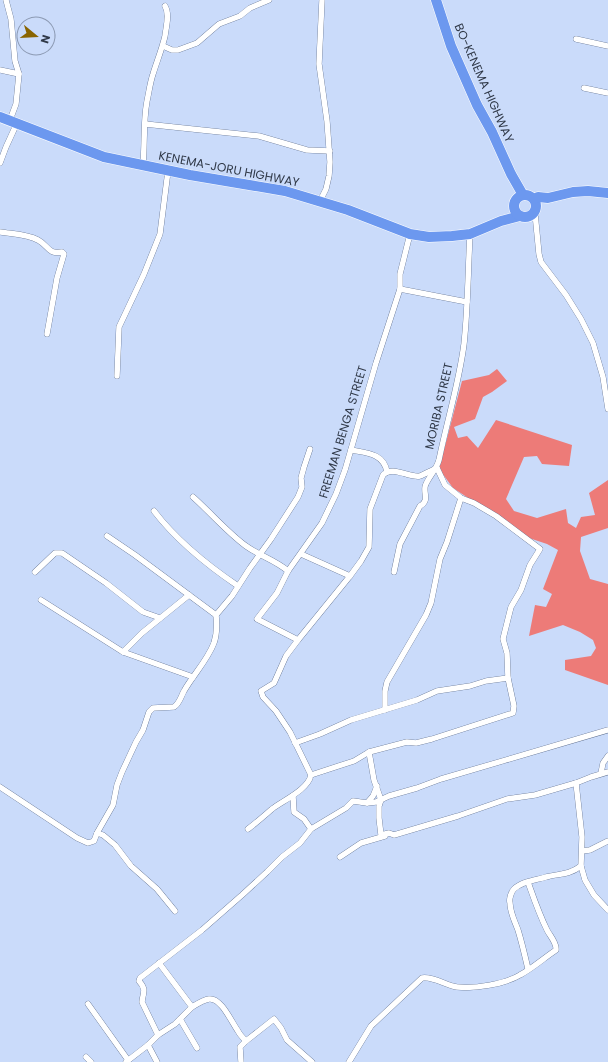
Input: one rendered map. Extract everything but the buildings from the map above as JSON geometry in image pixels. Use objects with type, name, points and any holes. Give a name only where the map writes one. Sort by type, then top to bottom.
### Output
[{"type":"highway","name":"BO-KENEMA HIGHWAY","points":[[436,0],[451,46],[477,105],[492,132],[520,196]]},
{"type":"highway","name":"KENEMA-JORU HIGHWAY","points":[[9,120],[104,157],[168,171],[269,187],[320,201],[410,234],[429,237],[470,234],[501,221],[517,212]]},
{"type":"highway","points":[[535,207],[529,195],[520,196],[514,203],[517,212],[526,217],[535,207],[548,198],[573,192],[608,194]]},
{"type":"street","points":[[0,163],[6,147],[9,120],[16,104],[18,74],[15,61],[11,19],[6,0]]},
{"type":"street","points":[[163,46],[172,50],[178,50],[197,43],[219,24],[240,16],[250,8],[269,0]]},
{"type":"street","points":[[320,201],[330,176],[330,151],[327,121],[318,64],[322,0]]},
{"type":"street","points":[[143,165],[147,103],[151,82],[163,46],[167,15],[165,6]]},
{"type":"street","points":[[576,38],[608,46]]},
{"type":"street","points":[[0,70],[18,74]]},
{"type":"street","points":[[584,88],[608,93]]},
{"type":"street","points":[[145,124],[259,136],[307,150],[330,151]]},
{"type":"street","points":[[117,376],[119,326],[144,274],[160,234],[168,171]]},
{"type":"street","points":[[535,207],[541,262],[566,296],[594,343],[603,377],[608,409]]},
{"type":"street","points":[[0,232],[38,240],[51,252],[62,252],[64,254],[59,266],[47,334]]},
{"type":"street","name":"FREEMAN BENGA STREET","points":[[298,640],[257,619],[277,593],[288,571],[322,523],[331,507],[351,450],[374,367],[400,289],[400,274],[410,234]]},
{"type":"street","name":"MORIBA STREET","points":[[394,572],[400,544],[420,506],[426,498],[425,487],[437,468],[464,344],[470,234]]},
{"type":"street","points":[[400,289],[467,302]]},
{"type":"street","points":[[0,787],[83,841],[88,843],[94,841],[113,805],[117,785],[136,742],[145,726],[149,712],[153,708],[174,707],[178,705],[184,691],[214,643],[217,625],[216,615],[232,596],[298,497],[302,487],[304,467],[310,449]]},
{"type":"street","points":[[311,775],[290,732],[276,711],[263,697],[261,691],[274,683],[286,656],[350,576],[369,547],[370,509],[383,475],[386,472],[386,465],[375,455],[351,450]]},
{"type":"street","points":[[248,829],[272,810],[294,796],[310,779],[311,775],[354,761],[369,752],[407,742],[416,743],[513,713],[514,706],[508,678],[507,653],[503,638],[511,608],[521,590],[530,565],[540,549],[496,516],[474,503],[460,498],[445,485],[437,468],[420,476],[412,476],[400,472],[386,472]]},
{"type":"street","points":[[194,497],[235,537],[260,555],[264,555],[288,571]]},
{"type":"street","points":[[385,710],[385,692],[387,682],[426,616],[431,603],[440,559],[447,542],[460,498]]},
{"type":"street","points":[[154,510],[169,529],[196,554],[215,570],[238,586]]},
{"type":"street","points":[[107,536],[216,615]]},
{"type":"street","points":[[35,572],[55,553],[62,553],[106,583],[143,612],[160,618]]},
{"type":"street","points":[[301,554],[350,576]]},
{"type":"street","points":[[124,652],[142,633],[189,595]]},
{"type":"street","points":[[41,600],[124,652],[193,677]]},
{"type":"street","points":[[295,743],[351,720],[417,700],[437,692],[470,686],[486,681],[508,678]]},
{"type":"street","points":[[158,1035],[142,1002],[144,986],[139,981],[142,975],[202,930],[282,857],[300,843],[311,829],[346,808],[353,801],[367,803],[380,800],[441,779],[608,730]]},
{"type":"street","points":[[369,752],[374,780],[380,800],[379,818],[381,835],[390,833],[394,835],[507,800],[576,783],[601,773],[608,772]]},
{"type":"street","points":[[601,773],[603,763],[608,756]]},
{"type":"street","points":[[576,783],[582,837],[581,866],[585,880],[594,895],[608,910]]},
{"type":"street","points":[[367,803],[373,796],[377,786]]},
{"type":"street","points":[[294,796],[294,812],[304,819],[311,829]]},
{"type":"street","points":[[97,833],[103,835],[115,845],[131,866],[157,889],[175,911]]},
{"type":"street","points":[[340,857],[361,843],[390,834]]},
{"type":"street","points":[[582,851],[590,850],[608,841]]},
{"type":"street","points":[[528,969],[520,935],[510,904],[513,890],[528,882],[549,876],[563,875],[574,871],[581,866]]},
{"type":"street","points":[[349,1062],[371,1026],[422,978],[426,977],[456,987],[475,988],[521,975],[556,950],[557,947],[541,919],[528,882]]},
{"type":"street","points":[[159,963],[192,1007]]},
{"type":"street","points":[[88,1004],[127,1061],[148,1045],[158,1035],[180,1020],[192,1007],[210,998],[214,999],[225,1010],[246,1041]]},
{"type":"street","points":[[241,1062],[240,1047],[274,1019],[281,1028],[286,1040],[312,1062]]},
{"type":"street","points":[[180,1020],[197,1048]]},
{"type":"street","points":[[148,1045],[157,1062]]},
{"type":"street","points":[[86,1057],[91,1062]]},
{"type":"shaded area","points":[[497,369],[507,381],[483,397],[475,419],[454,427],[458,438],[467,436],[478,448],[496,420],[572,445],[569,466],[542,464],[537,456],[524,457],[506,499],[514,511],[537,518],[566,509],[568,523],[576,528],[581,517],[595,515],[589,493],[608,480],[608,528],[581,537],[580,551],[590,579],[608,584],[608,685],[565,670],[565,660],[591,656],[596,648],[593,640],[580,632],[563,625],[529,636],[535,605],[546,607],[552,594],[543,589],[558,550],[547,544],[529,538],[453,488],[439,469],[462,381],[489,375]]}]
